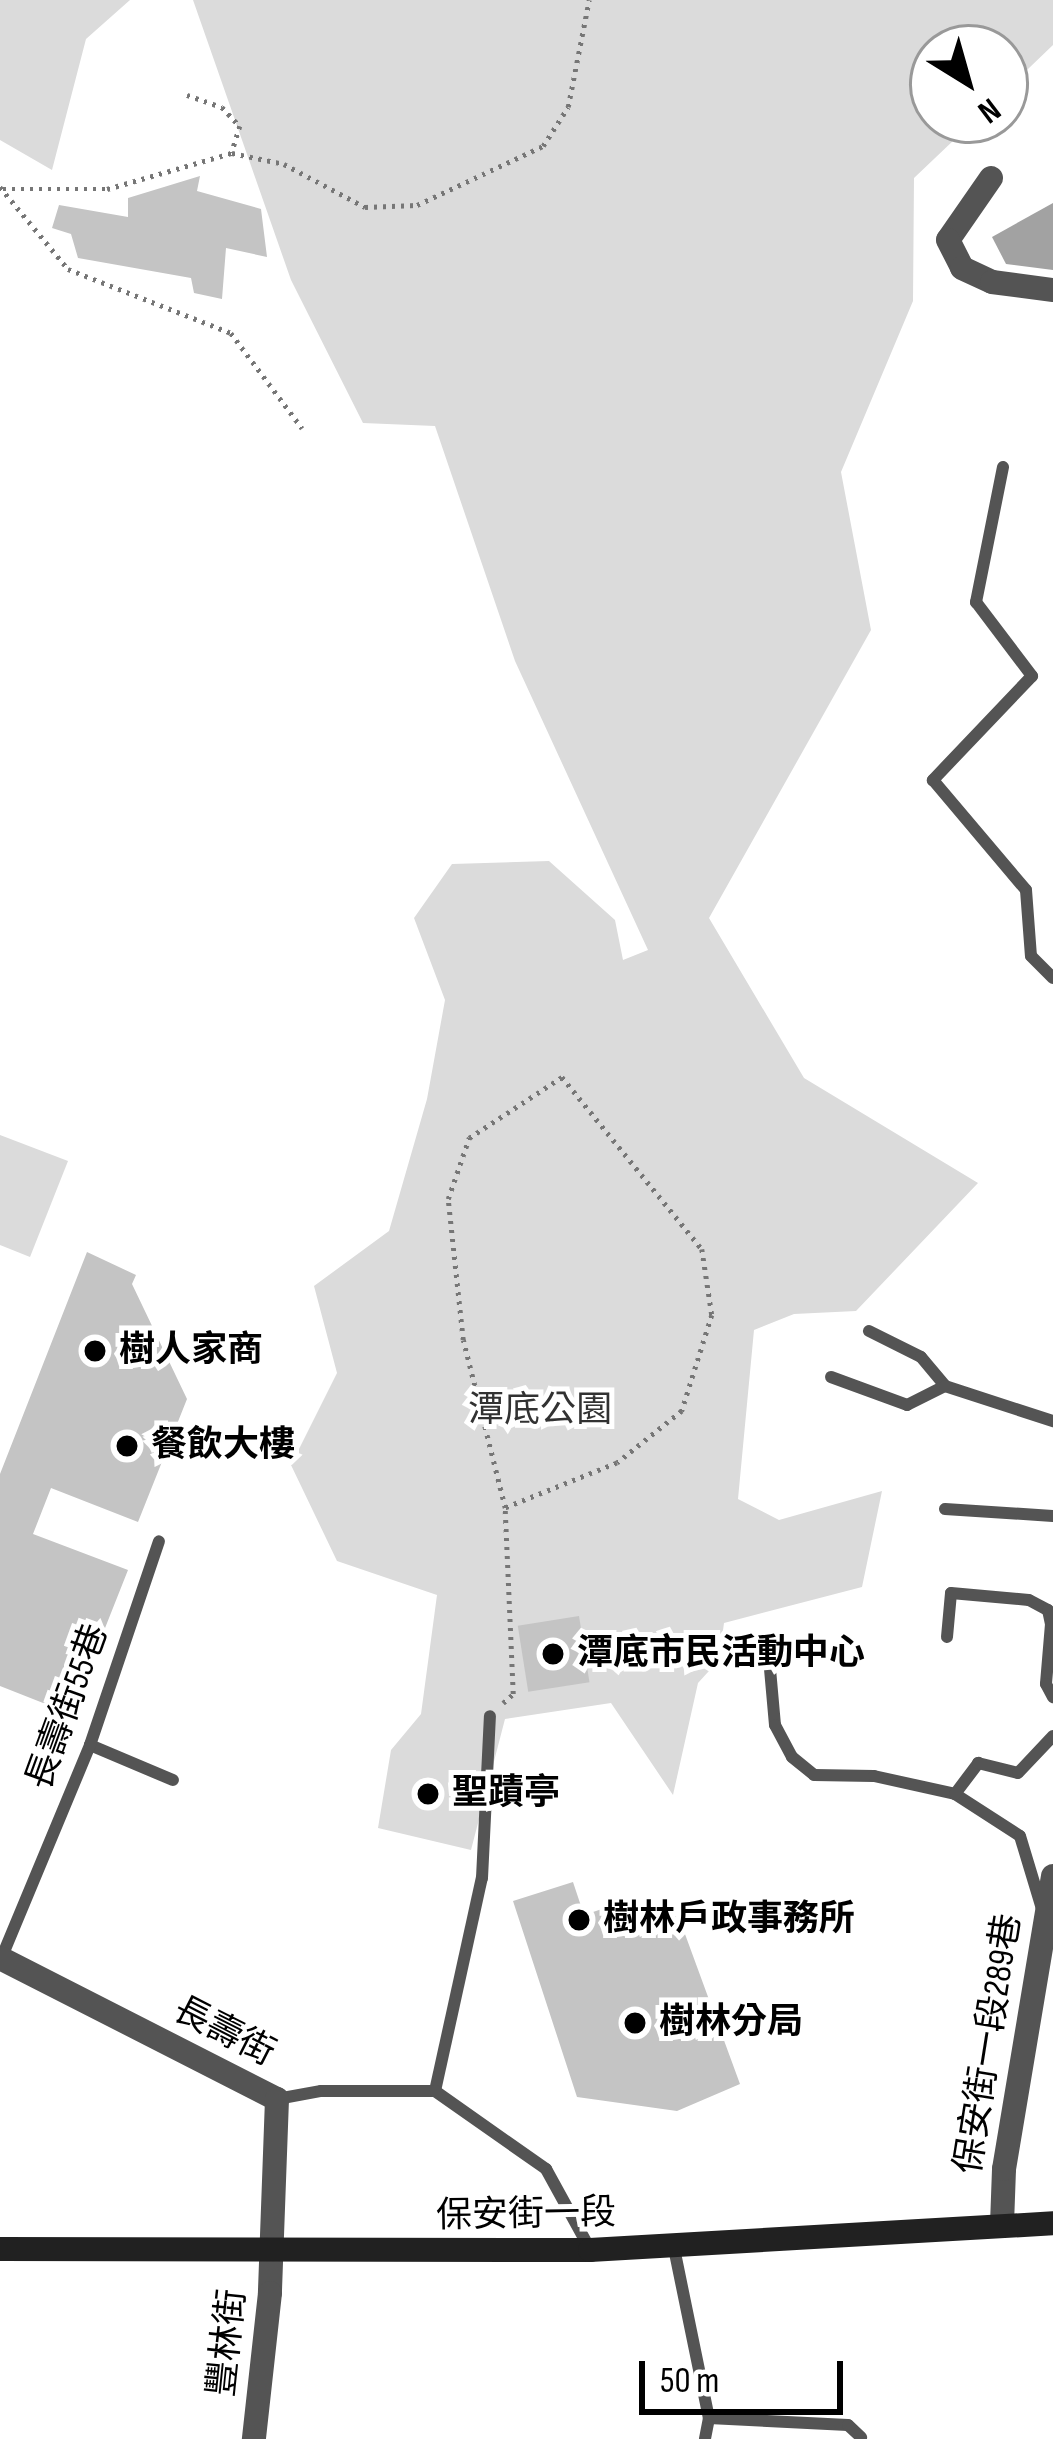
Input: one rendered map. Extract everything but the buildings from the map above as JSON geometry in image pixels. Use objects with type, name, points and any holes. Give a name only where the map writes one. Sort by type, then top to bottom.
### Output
[{"type":"street","points":[[991,178],[948,240],[962,268],[992,282],[1053,290]]},
{"type":"street","name":"保安街一段289巷","points":[[1002,2224],[1053,1876]]},
{"type":"street","name":"長壽街","points":[[1,1958],[277,2099],[272,2254]]},
{"type":"street","name":"保安街一段","points":[[0,2248],[272,2254],[590,2250],[1053,2223]]},
{"type":"street","name":"豐林街","points":[[254,2439],[272,2254]]},
{"type":"lane","points":[[1003,467],[976,602],[1032,676],[933,780],[1025,890],[1031,956],[1053,978]]},
{"type":"lane","points":[[869,1331],[921,1357],[945,1386],[1053,1421]]},
{"type":"lane","points":[[831,1377],[908,1405],[945,1386]]},
{"type":"lane","points":[[945,1509],[1053,1516]]},
{"type":"lane","name":"長壽街55巷","points":[[1,1958],[90,1745],[159,1541]]},
{"type":"lane","points":[[947,1637],[950,1593],[1029,1600],[1048,1610],[1046,1684],[1053,1697]]},
{"type":"lane","points":[[770,1669],[775,1725],[793,1757],[814,1775],[874,1776],[955,1794],[1020,1836],[1044,1916]]},
{"type":"lane","points":[[435,2091],[482,1878],[490,1716]]},
{"type":"lane","points":[[955,1794],[978,1762],[1018,1773],[1053,1736]]},
{"type":"lane","points":[[90,1745],[173,1780]]},
{"type":"lane","points":[[277,2099],[321,2091],[435,2091],[546,2169],[590,2250]]},
{"type":"lane","points":[[674,2248],[709,2418],[705,2439]]},
{"type":"lane","points":[[709,2418],[848,2425],[861,2437]]},
{"type":"path","points":[[1,188],[107,189],[232,153],[284,164],[365,207],[417,205],[543,146],[568,107],[589,0]]},
{"type":"path","points":[[187,95],[222,107],[240,126],[232,153]]},
{"type":"path","points":[[1,188],[68,269],[230,333],[302,428]]},
{"type":"path","points":[[490,1716],[513,1694],[506,1508],[463,1340],[448,1199],[469,1138],[562,1077],[702,1249],[712,1315],[682,1411],[617,1463],[506,1508]]},
{"type":"green space","points":[[0,0],[130,0],[86,39],[52,170],[0,140]]},
{"type":"green space","name":"潭底公園","points":[[193,0],[1053,0],[1053,45],[1029,68],[1029,24],[909,24],[909,144],[950,144],[914,178],[913,301],[841,472],[871,630],[709,918],[804,1078],[978,1183],[856,1311],[794,1314],[754,1330],[738,1499],[779,1520],[882,1491],[862,1587],[724,1623],[719,1660],[698,1683],[673,1795],[611,1703],[505,1719],[471,1850],[378,1828],[391,1750],[421,1714],[437,1595],[337,1561],[291,1465],[337,1373],[314,1286],[389,1231],[427,1099],[445,1000],[414,918],[452,864],[549,861],[615,920],[623,960],[648,950],[515,661],[435,426],[363,423],[291,280]]},
{"type":"green space","points":[[0,1135],[68,1161],[30,1257],[0,1245]]},
{"type":"shaded area","points":[[1053,203],[1053,270],[1006,264],[992,237]]},
{"type":"place","name":"樹人家商","points":[[95,1351]]},
{"type":"place","name":"餐飲大樓","points":[[127,1446]]},
{"type":"place","name":"潭底市民活動中心","points":[[553,1654]]},
{"type":"place","name":"聖蹟亭","points":[[428,1794]]},
{"type":"place","name":"樹林戶政事務所","points":[[579,1920]]},
{"type":"place","name":"樹林分局","points":[[635,2023]]}]
